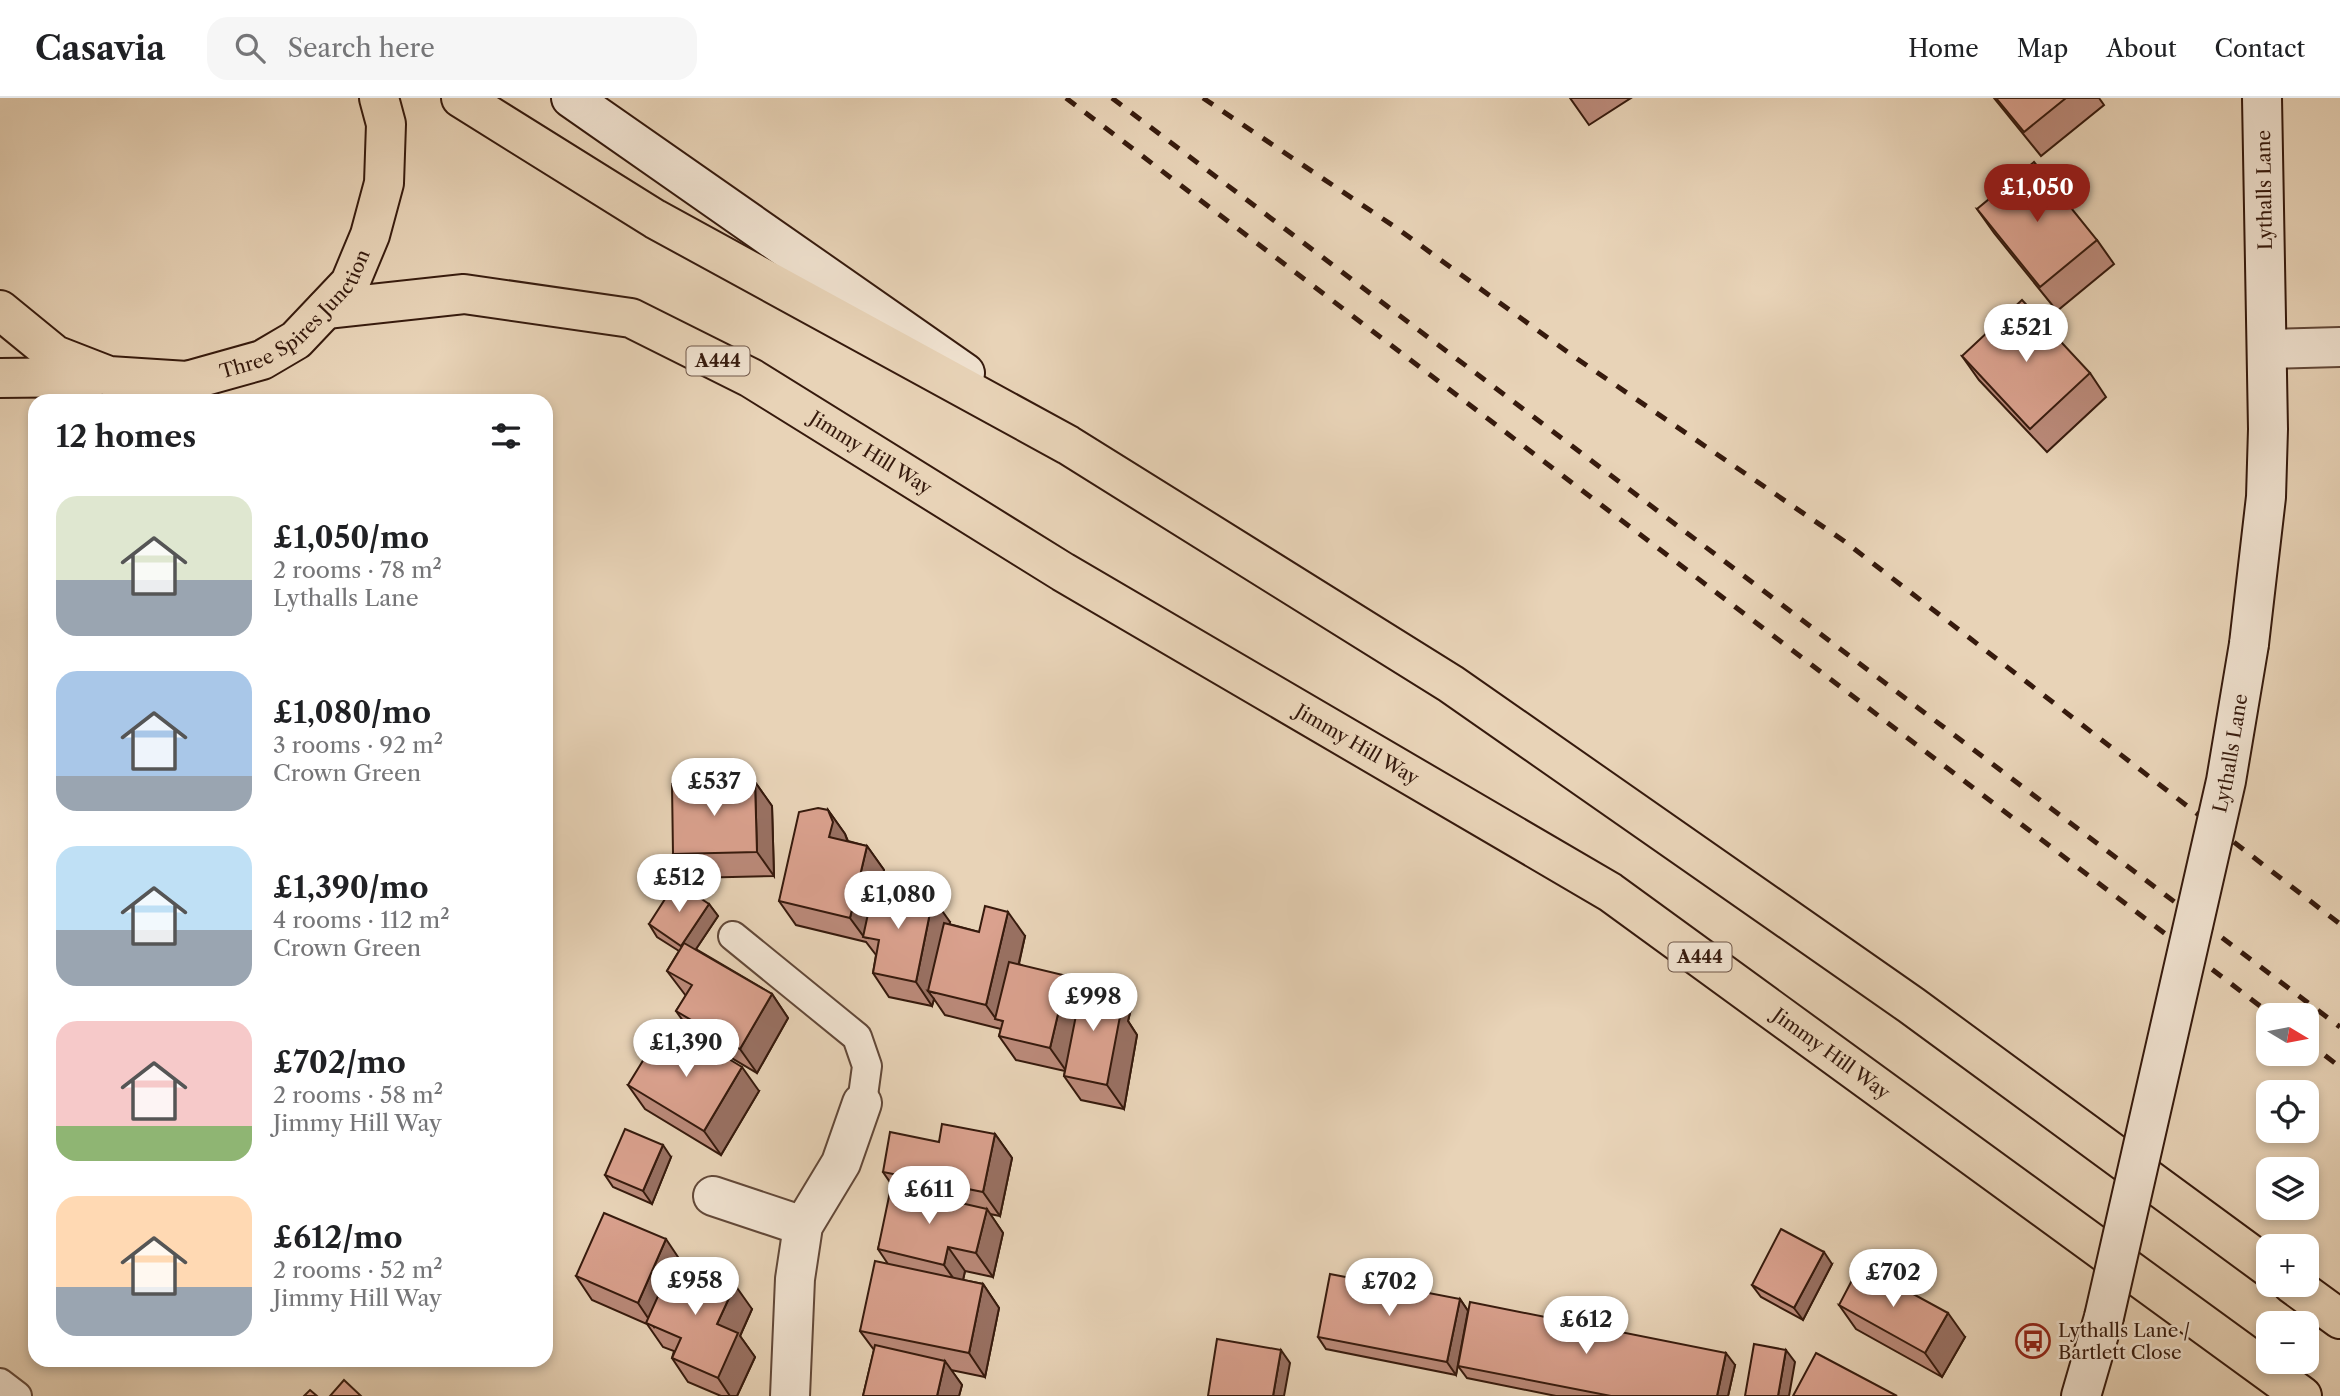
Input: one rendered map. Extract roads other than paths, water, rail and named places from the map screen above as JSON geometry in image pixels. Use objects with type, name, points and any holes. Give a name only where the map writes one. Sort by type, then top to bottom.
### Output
[{"type":"highway","name":"Three Spires Junction","points":[[0,310],[55,355],[109,376],[187,382],[262,360],[296,340],[349,283],[370,235],[384,183],[386,124],[379,98]]},
{"type":"highway","points":[[461,98],[655,219],[1068,445],[1451,684],[1911,1005],[2256,1258]]},
{"type":"highway","name":"Jimmy Hill Way","points":[[326,309],[464,294],[631,318],[751,378],[1063,572],[1610,892],[2302,1396]]},
{"type":"highway","points":[[0,378],[109,376]]},
{"type":"highway","points":[[2310,1297],[2340,1319]]},
{"type":"street","points":[[571,98],[1068,445]]},
{"type":"street","name":"Lythalls Lane","points":[[2081,1396],[2104,1317],[2226,781],[2249,644],[2266,497],[2267,349],[2262,98]]},
{"type":"street","points":[[2267,349],[2340,347]]},
{"type":"street","points":[[790,1396],[795,1279],[803,1226],[841,1163],[862,1102]]},
{"type":"street","points":[[713,1196],[803,1226]]},
{"type":"lane","points":[[733,936],[858,1037],[867,1066],[862,1102]]},
{"type":"lane","points":[[0,1382],[17,1396]]},
{"type":"railway","points":[[1066,98],[2256,1003]]},
{"type":"railway","points":[[1112,98],[2340,1027]]},
{"type":"railway","points":[[1203,98],[1398,229],[1573,356],[1844,541],[2340,924]]},
{"type":"railway","points":[[2319,1051],[2340,1067]]},
{"type":"place","name":"Lythalls Lane / Bartlett Close","points":[[2033,1341]]}]
